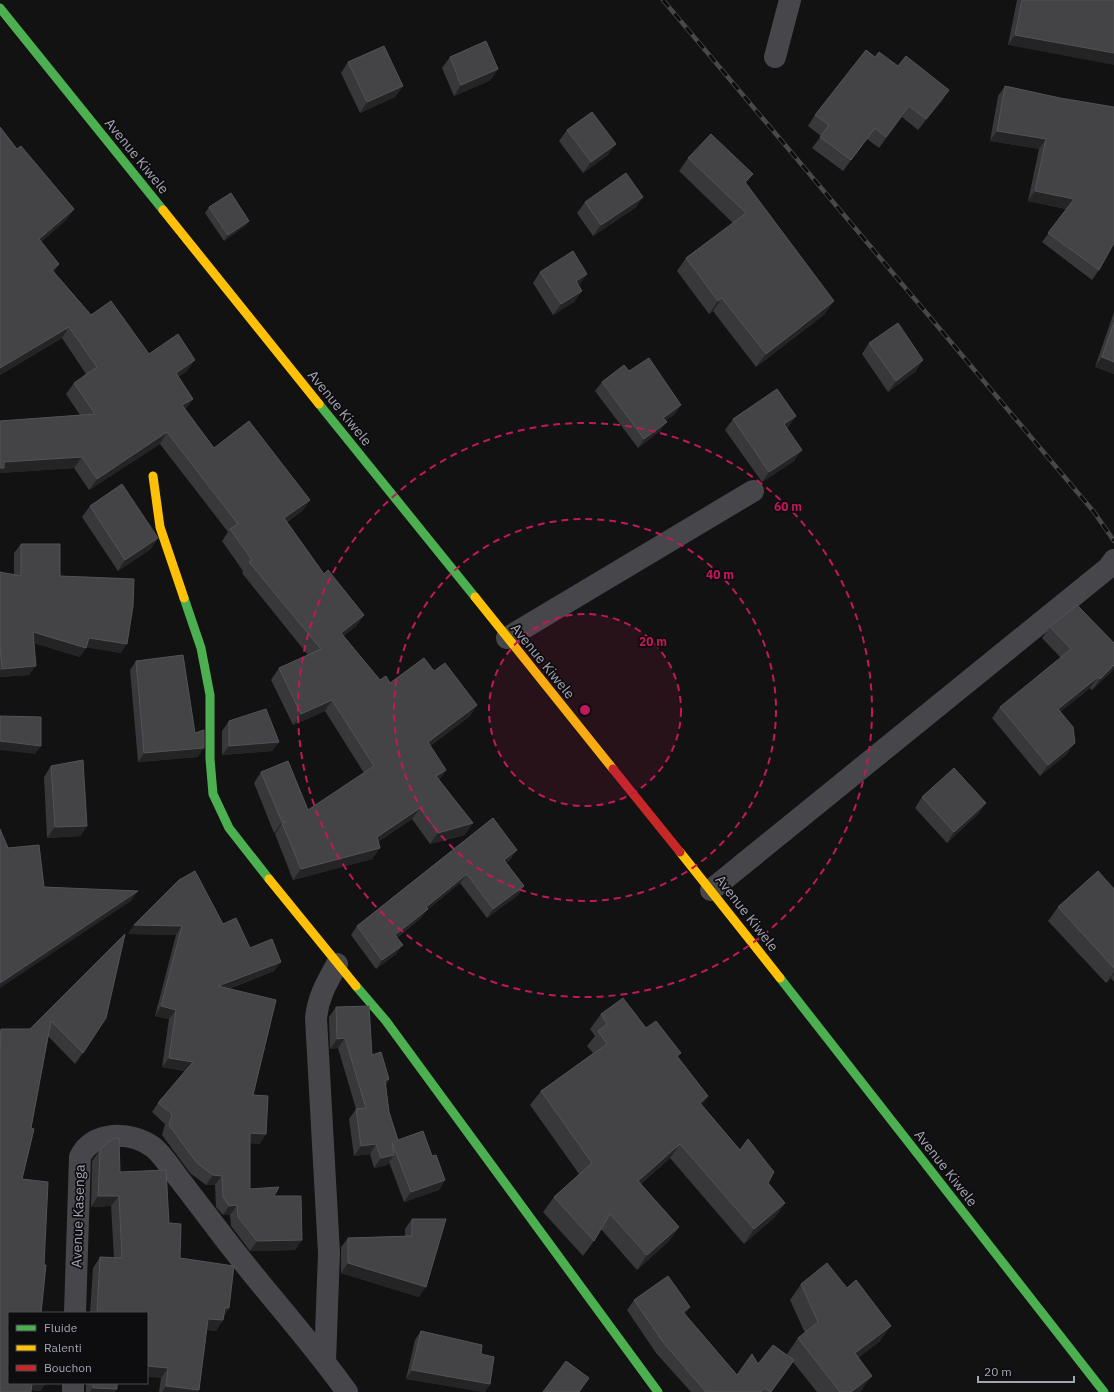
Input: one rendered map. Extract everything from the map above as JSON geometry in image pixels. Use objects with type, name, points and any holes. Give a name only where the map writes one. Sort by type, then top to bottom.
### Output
[{"type":"street","points":[[774,57],[790,0]]},
{"type":"street","name":"Avenue Kiwele","points":[[0,8],[711,890],[1104,1392]]},
{"type":"street","points":[[153,476],[160,527],[201,648],[210,695],[210,759],[213,794],[229,828],[337,964],[386,1021],[658,1392]]},
{"type":"street","points":[[507,638],[753,491]]},
{"type":"street","points":[[711,890],[1111,564]]},
{"type":"street","points":[[337,964],[320,995],[316,1018],[329,1253],[325,1361],[347,1392]]},
{"type":"street","name":"Avenue Kasenga","points":[[75,1312],[80,1157],[88,1144],[96,1139],[109,1136],[135,1138],[153,1148],[325,1361]]},
{"type":"building","points":[[1022,0],[1114,0],[1114,53],[1015,35]]},
{"type":"building","points":[[486,41],[498,69],[461,85],[450,57]]},
{"type":"building","points":[[384,46],[403,86],[367,102],[348,62]]},
{"type":"building","points":[[866,50],[875,57],[879,52],[898,66],[906,56],[949,90],[926,119],[909,106],[886,137],[875,128],[851,160],[820,137],[829,125],[815,115]]},
{"type":"building","points":[[1005,86],[1060,98],[1114,107],[1114,243],[1099,270],[1048,233],[1074,199],[1035,191],[1046,139],[997,131]]},
{"type":"building","points":[[592,112],[616,144],[591,162],[567,130]]},
{"type":"building","points":[[0,127],[17,149],[21,146],[74,209],[39,239],[59,264],[52,270],[91,315],[111,301],[149,354],[178,334],[195,360],[176,373],[193,399],[182,405],[214,448],[249,421],[310,500],[284,518],[324,574],[328,570],[364,615],[341,633],[380,680],[386,676],[390,683],[424,658],[434,671],[445,663],[477,705],[428,742],[446,770],[436,776],[473,823],[438,833],[420,808],[377,837],[380,848],[301,869],[282,823],[286,821],[282,822],[261,772],[288,761],[308,810],[374,766],[332,700],[301,714],[279,668],[321,649],[249,562],[252,560],[230,529],[238,524],[167,432],[97,479],[82,457],[4,462],[4,468],[0,468],[0,421],[95,414],[74,383],[97,367],[69,327],[0,368]]},
{"type":"building","points":[[711,134],[753,174],[745,182],[834,301],[766,354],[722,298],[718,301],[686,258],[746,213],[688,158]]},
{"type":"building","points":[[626,173],[643,197],[601,225],[585,202]]},
{"type":"building","points":[[231,193],[249,221],[228,235],[209,207]]},
{"type":"building","points":[[573,251],[587,274],[576,281],[582,291],[561,304],[540,272]]},
{"type":"building","points":[[1114,322],[1114,362],[1102,357]]},
{"type":"building","points":[[898,323],[923,360],[896,381],[869,343]]},
{"type":"building","points":[[649,358],[681,405],[663,418],[667,422],[644,439],[602,382],[624,365],[629,371]]},
{"type":"building","points":[[777,389],[796,416],[784,424],[802,450],[769,472],[733,419]]},
{"type":"building","points":[[122,484],[158,538],[125,560],[90,506]]},
{"type":"building","points":[[21,544],[60,544],[60,576],[134,579],[133,606],[127,644],[89,638],[86,648],[33,632],[36,666],[2,669],[0,645],[0,572],[21,576]]},
{"type":"building","points":[[1077,605],[1114,643],[1114,665],[1100,679],[1098,677],[1058,709],[1073,727],[1075,743],[1048,765],[1000,707],[1071,649],[1050,627]]},
{"type":"building","points":[[183,655],[195,733],[204,730],[204,748],[144,753],[136,661]]},
{"type":"building","points":[[266,709],[279,742],[229,746],[229,721]]},
{"type":"building","points":[[0,716],[41,717],[41,746],[0,741]]},
{"type":"building","points":[[83,760],[87,826],[55,827],[51,766]]},
{"type":"building","points":[[954,768],[986,803],[954,832],[922,797]]},
{"type":"building","points":[[493,818],[517,850],[504,860],[524,886],[493,909],[467,874],[426,907],[428,909],[395,935],[403,945],[382,960],[357,926]]},
{"type":"building","points":[[0,829],[8,848],[39,845],[44,887],[138,891],[0,983]]},
{"type":"building","points":[[195,871],[223,924],[236,918],[250,948],[272,939],[281,962],[218,986],[276,1000],[253,1095],[268,1096],[266,1134],[250,1133],[250,1189],[279,1187],[274,1196],[301,1196],[302,1240],[257,1241],[238,1217],[237,1205],[229,1206],[223,1197],[222,1176],[213,1175],[197,1163],[169,1125],[172,1114],[158,1103],[193,1062],[169,1058],[176,1010],[161,1006],[182,926],[134,925],[179,880]]},
{"type":"building","points":[[1098,871],[1114,889],[1114,968],[1058,907]]},
{"type":"building","points":[[125,934],[106,1018],[83,1053],[51,1021],[31,1128],[34,1129],[22,1179],[48,1182],[44,1265],[46,1265],[41,1312],[8,1312],[8,1384],[32,1384],[31,1392],[0,1392],[1,1029],[30,1029]]},
{"type":"building","points":[[623,998],[646,1028],[656,1021],[681,1053],[677,1056],[708,1096],[700,1103],[740,1150],[748,1139],[774,1172],[768,1183],[785,1203],[754,1229],[680,1144],[638,1181],[679,1227],[647,1255],[610,1214],[594,1241],[554,1197],[592,1163],[541,1091],[607,1044],[598,1031],[607,1024],[601,1014]]},
{"type":"building","points":[[369,1006],[372,1055],[381,1052],[389,1079],[385,1081],[389,1112],[398,1140],[423,1131],[432,1156],[436,1155],[445,1180],[411,1192],[392,1142],[394,1155],[381,1158],[376,1144],[361,1146],[356,1109],[366,1108],[345,1038],[337,1039],[336,1007]]},
{"type":"building","points":[[119,1138],[120,1172],[166,1170],[169,1223],[181,1224],[180,1258],[234,1266],[229,1308],[225,1308],[223,1320],[208,1319],[199,1390],[166,1386],[168,1368],[148,1366],[148,1312],[97,1312],[100,1257],[122,1258],[119,1196],[98,1196],[100,1150],[108,1142]]},
{"type":"building","points":[[412,1219],[446,1219],[426,1287],[348,1263],[348,1238],[412,1236]]},
{"type":"building","points":[[827,1263],[847,1288],[856,1280],[891,1326],[855,1353],[872,1376],[851,1392],[840,1392],[798,1338],[818,1322],[801,1284]]},
{"type":"building","points":[[668,1276],[690,1307],[683,1312],[737,1375],[752,1354],[758,1364],[773,1345],[794,1360],[771,1392],[764,1388],[761,1392],[706,1392],[663,1342],[634,1300]]},
{"type":"building","points":[[421,1331],[482,1345],[481,1354],[494,1357],[490,1384],[412,1370]]},
{"type":"building","points":[[566,1361],[589,1378],[579,1392],[543,1392]]},
{"type":"building","points":[[93,1384],[117,1384],[117,1389],[93,1388]]},
{"type":"railway","points":[[663,0],[1094,512],[1114,541]]},
{"type":"traffic: fast","points":[[0,8],[163,210]]},
{"type":"traffic: fast","points":[[319,404],[475,597]]},
{"type":"traffic: fast","points":[[184,598],[201,648],[210,695],[210,759],[213,794],[229,828],[269,879]]},
{"type":"traffic: fast","points":[[780,978],[1104,1392]]},
{"type":"traffic: fast","points":[[356,986],[386,1021],[658,1392]]},
{"type":"traffic: slow","points":[[163,210],[319,404]]},
{"type":"traffic: slow","points":[[153,476],[160,527],[184,598]]},
{"type":"traffic: slow","points":[[475,597],[613,769]]},
{"type":"traffic: slow","points":[[680,852],[780,978]]},
{"type":"traffic: slow","points":[[269,879],[356,986]]},
{"type":"traffic: jam","points":[[613,769],[680,852]]}]
